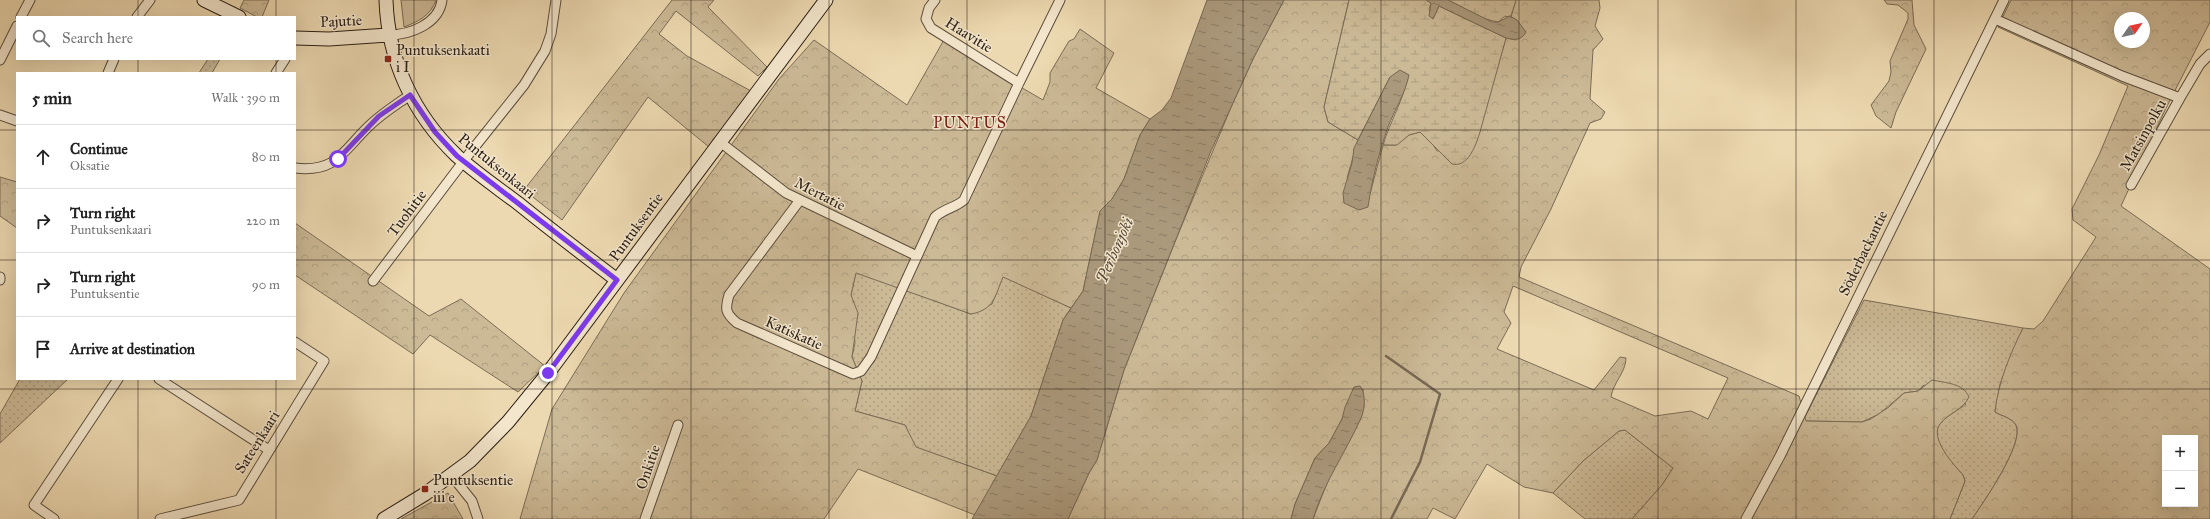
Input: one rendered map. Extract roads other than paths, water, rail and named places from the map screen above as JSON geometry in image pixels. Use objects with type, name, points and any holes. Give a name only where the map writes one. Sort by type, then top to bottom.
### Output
[{"type":"street","points":[[22,16],[30,0]]},
{"type":"street","points":[[138,16],[150,0]]},
{"type":"street","points":[[204,0],[237,16]]},
{"type":"street","name":"Puntuksenkaari","points":[[386,0],[388,35],[400,73],[410,95],[435,132],[463,161],[617,280]]},
{"type":"street","points":[[388,35],[398,35],[419,29],[437,14],[442,0]]},
{"type":"street","name":"Tuohitie","points":[[373,281],[463,161],[507,108],[536,67],[545,51],[550,34],[556,0]]},
{"type":"street","name":"Puntuksentie","points":[[384,519],[452,476],[508,422],[617,280],[826,0]]},
{"type":"street","name":"Haavitie","points":[[935,0],[929,8],[926,19],[931,28],[1019,83]]},
{"type":"street","points":[[917,256],[935,217],[944,209],[960,204],[964,200],[1060,0]]},
{"type":"street","name":"Söderbackantie","points":[[1746,519],[1780,456],[2004,0]]},
{"type":"street","name":"Matsinpolku","points":[[1995,19],[2122,76],[2180,98]]},
{"type":"street","points":[[0,60],[16,28]]},
{"type":"street","name":"Pajutie","points":[[296,40],[388,35]]},
{"type":"street","name":"Matsinpolku","points":[[2131,185],[2200,64],[2210,54]]},
{"type":"street","points":[[108,72],[114,60]]},
{"type":"street","points":[[277,72],[284,60]]},
{"type":"street","points":[[296,168],[316,168],[338,159],[379,116],[410,95]]},
{"type":"street","points":[[0,115],[16,121]]},
{"type":"street","name":"Mertatie","points":[[720,142],[786,193],[917,256]]},
{"type":"street","name":"Katiskatie","points":[[800,200],[729,295],[725,307],[727,315],[737,323],[853,374],[862,371],[871,357],[917,256]]},
{"type":"street","name":"Sateenkaari","points":[[160,519],[239,500],[324,361],[296,343]]},
{"type":"street","points":[[54,519],[34,505],[117,380]]},
{"type":"street","points":[[161,380],[269,450]]},
{"type":"street","name":"Onkitie","points":[[645,519],[678,425]]},
{"type":"street","points":[[452,476],[472,501],[478,519]]},
{"type":"water","name":"Perhonjoki","points":[[1207,0],[1284,0],[1254,57],[1211,151],[1124,370],[1097,460],[1089,473],[1068,519],[972,519],[1031,416],[1063,320],[1083,291],[1100,211],[1112,199],[1124,179],[1140,135],[1150,119],[1162,110],[1171,98]]},
{"type":"water","points":[[1426,0],[1448,0],[1492,22],[1498,22],[1510,16],[1517,20],[1526,32],[1518,39],[1506,38],[1439,6],[1433,19],[1429,16],[1431,3]]},
{"type":"water","points":[[1400,70],[1409,75],[1407,82],[1388,127],[1382,146],[1368,207],[1359,210],[1344,203],[1343,193],[1352,163],[1354,148],[1390,77]]},
{"type":"water","points":[[1360,386],[1364,397],[1362,414],[1355,431],[1323,492],[1313,519],[1291,519],[1295,504],[1315,458],[1329,443],[1342,419],[1345,407],[1354,387]]},
{"type":"waterway","points":[[1386,356],[1440,394],[1420,462],[1391,519]]},
{"type":"place","name":"Puntuksenkaati i I","points":[[388,59]]},
{"type":"place","name":"Puntuksentie iii e","points":[[425,489]]},
{"type":"district","name":"PUNTUS","points":[[970,122]]}]
